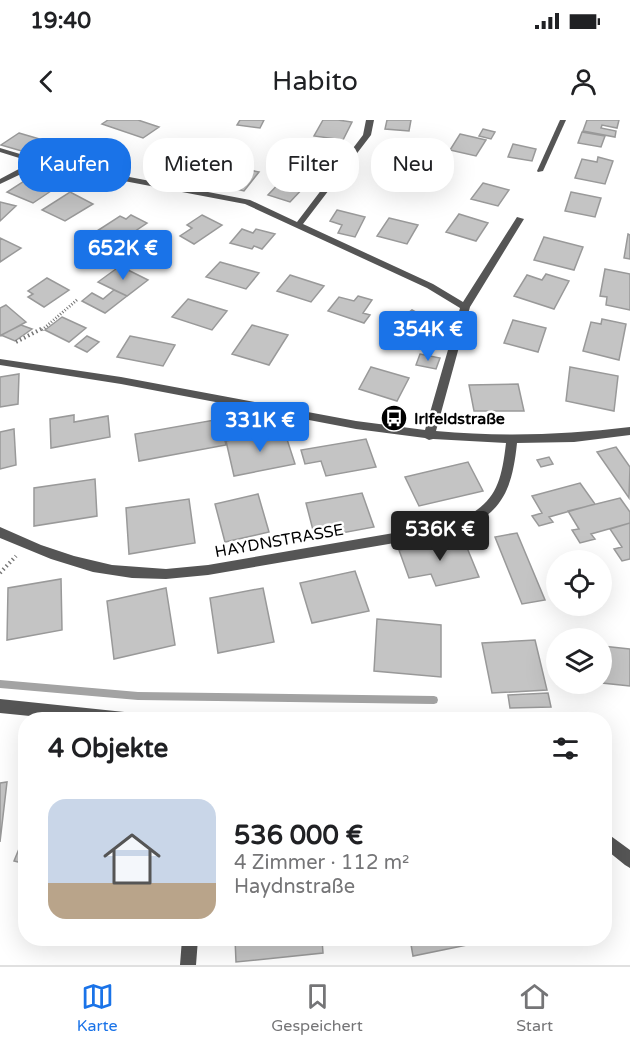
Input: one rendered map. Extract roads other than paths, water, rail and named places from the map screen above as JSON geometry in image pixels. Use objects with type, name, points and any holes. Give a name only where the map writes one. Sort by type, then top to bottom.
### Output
[{"type":"street","points":[[299,224],[367,135],[370,120]]},
{"type":"street","points":[[0,150],[18,156]]},
{"type":"street","points":[[0,182],[18,173]]},
{"type":"street","points":[[131,180],[247,202],[430,286],[465,307]]},
{"type":"street","points":[[429,436],[465,307],[520,219]]},
{"type":"street","points":[[0,362],[112,378],[287,414],[429,436],[512,440],[630,431]]},
{"type":"street","name":"HAYDNSTRASSE","points":[[0,532],[26,546],[63,560],[101,569],[153,574],[201,570],[453,528],[476,520],[491,508],[501,495],[509,475],[512,440]]},
{"type":"street","points":[[0,706],[57,712]]},
{"type":"street","points":[[612,845],[630,860]]},
{"type":"street","points":[[188,965],[189,946]]},
{"type":"lane","points":[[540,171],[563,120]]},
{"type":"waterway","points":[[0,684],[138,696],[434,700]]},
{"type":"place","name":"Irlfeldstraße","points":[[394,418]]}]
